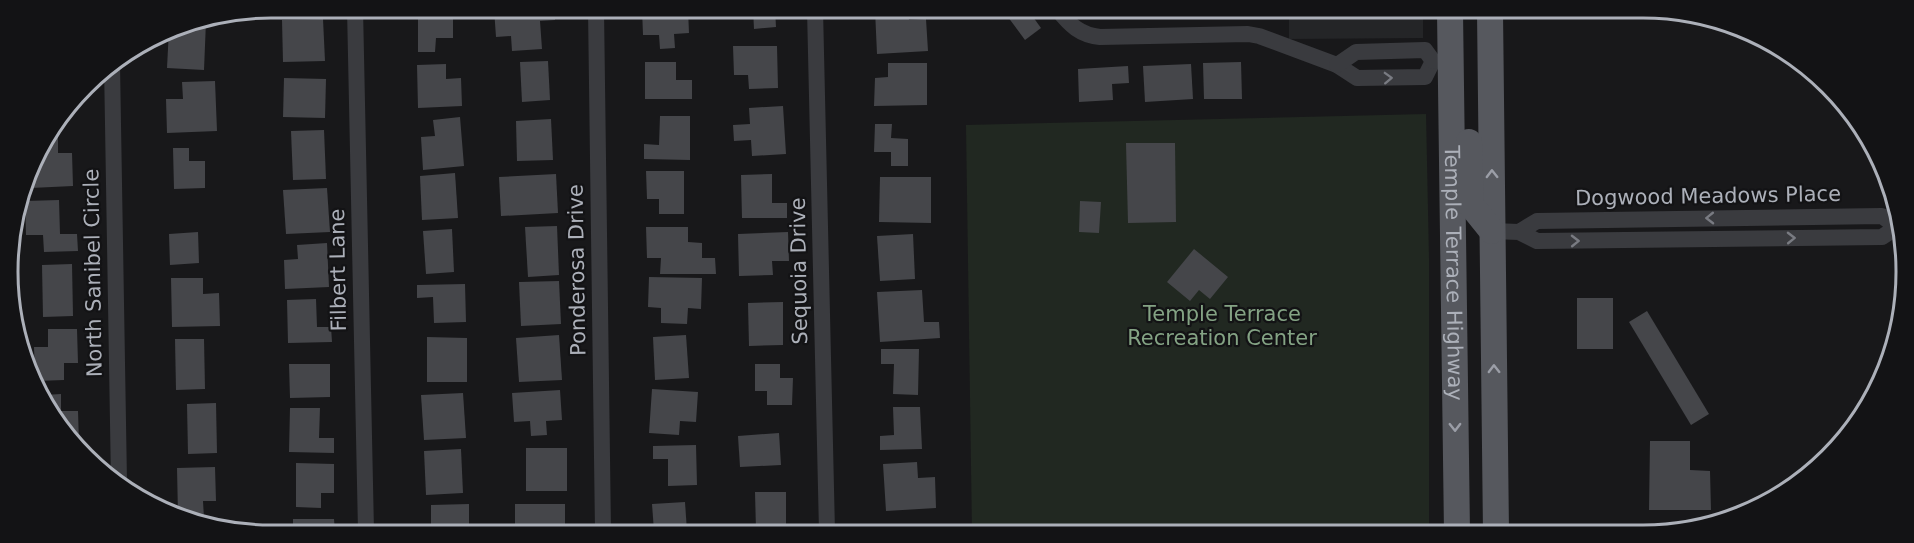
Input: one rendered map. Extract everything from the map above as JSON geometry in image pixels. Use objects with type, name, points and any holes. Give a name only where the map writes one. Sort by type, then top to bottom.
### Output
[{"type":"main road","name":"Temple Terrace Highway","points":[[1449,18],[1442,60],[1457,525]]},
{"type":"main road","name":"Temple Terrace Highway","points":[[1490,18],[1496,525]]},
{"type":"main road","points":[[1442,60],[1466,70],[1471,205],[1492,231]]},
{"type":"street","name":"Filbert Lane","points":[[355,18],[366,525]]},
{"type":"street","name":"Ponderosa Drive","points":[[596,18],[603,525]]},
{"type":"street","name":"Sequoia Drive","points":[[815,18],[827,525]]},
{"type":"street","points":[[1065,18],[1076,30],[1088,36],[1248,34],[1275,41],[1337,64],[1357,78],[1425,77],[1442,60],[1425,50],[1356,52],[1337,64]]},
{"type":"street","name":"North Sanibel Circle","points":[[112,74],[119,474]]},
{"type":"street","name":"Dogwood Meadows Place","points":[[1519,232],[1537,220],[1881,216],[1891,222]]},
{"type":"street","points":[[1749,218],[1750,239]]},
{"type":"street","name":"Dogwood Meadows Place","points":[[1492,231],[1519,232],[1537,241],[1882,237],[1893,231]]},
{"type":"shaded area","points":[[1289,18],[1423,18],[1423,38],[1289,39]]},
{"type":"green space","name":"Temple Terrace Recreation Center","points":[[1426,114],[1429,259],[1429,525],[972,525],[966,125]]},
{"type":"building","points":[[418,18],[453,18],[453,38],[436,38],[435,52],[418,52]]},
{"type":"building","points":[[495,18],[555,18],[555,20],[540,21],[542,49],[512,51],[511,36],[496,37]]},
{"type":"building","points":[[642,18],[688,18],[689,33],[674,34],[675,48],[660,49],[659,35],[643,35]]},
{"type":"building","points":[[753,18],[776,18],[776,27],[754,29]]},
{"type":"building","points":[[875,18],[926,19],[928,51],[877,54]]},
{"type":"building","points":[[1009,18],[1034,18],[1041,28],[1025,40]]},
{"type":"building","points":[[323,19],[325,61],[283,62],[282,20]]},
{"type":"building","points":[[206,27],[204,70],[167,68],[168,40]]},
{"type":"building","points":[[733,46],[777,46],[778,88],[749,89],[748,75],[734,75]]},
{"type":"building","points":[[548,61],[550,100],[522,102],[520,62]]},
{"type":"building","points":[[645,62],[676,62],[676,80],[692,80],[692,99],[645,99]]},
{"type":"building","points":[[1241,62],[1242,99],[1204,99],[1203,63]]},
{"type":"building","points":[[888,63],[927,63],[927,105],[874,106],[875,78],[888,77]]},
{"type":"building","points":[[446,64],[446,79],[461,78],[462,106],[418,108],[417,65]]},
{"type":"building","points":[[1191,64],[1193,99],[1145,102],[1143,66]]},
{"type":"building","points":[[1128,66],[1129,83],[1112,84],[1113,100],[1079,102],[1078,69]]},
{"type":"building","points":[[284,78],[326,79],[325,118],[283,117]]},
{"type":"building","points":[[215,81],[217,131],[167,133],[166,99],[183,99],[182,82]]},
{"type":"building","points":[[783,106],[786,154],[752,156],[751,140],[734,141],[733,125],[750,124],[749,108]]},
{"type":"building","points":[[660,116],[690,116],[690,160],[644,159],[644,144],[659,145]]},
{"type":"building","points":[[460,117],[464,166],[423,170],[421,137],[435,136],[433,120]]},
{"type":"building","points":[[551,119],[553,160],[517,161],[516,121]]},
{"type":"building","points":[[875,124],[892,124],[891,138],[908,139],[908,166],[891,166],[891,152],[874,152]]},
{"type":"building","points":[[324,130],[326,179],[293,180],[291,131]]},
{"type":"building","points":[[58,136],[58,153],[72,153],[73,186],[32,188],[44,159]]},
{"type":"building","points":[[1126,143],[1175,143],[1176,222],[1128,223]]},
{"type":"building","points":[[173,148],[189,148],[189,161],[205,161],[205,188],[174,189]]},
{"type":"building","points":[[646,171],[684,171],[684,214],[659,214],[659,199],[647,199]]},
{"type":"building","points":[[455,173],[458,218],[422,220],[420,176]]},
{"type":"building","points":[[556,174],[558,213],[501,216],[499,177]]},
{"type":"building","points":[[772,174],[772,203],[787,203],[787,218],[742,218],[741,175]]},
{"type":"building","points":[[880,177],[931,177],[931,223],[879,222]]},
{"type":"building","points":[[327,188],[330,232],[286,234],[283,190]]},
{"type":"building","points":[[59,200],[60,234],[77,234],[78,251],[44,252],[43,235],[26,235],[25,213],[28,201]]},
{"type":"building","points":[[1080,201],[1101,202],[1099,233],[1079,232]]},
{"type":"building","points":[[557,226],[559,275],[528,277],[525,227]]},
{"type":"building","points":[[646,227],[688,227],[688,242],[702,243],[702,258],[715,258],[716,274],[660,274],[661,258],[647,258]]},
{"type":"building","points":[[452,229],[454,272],[426,274],[423,231]]},
{"type":"building","points":[[198,232],[199,263],[170,265],[169,234]]},
{"type":"building","points":[[788,232],[789,261],[772,261],[773,275],[739,276],[738,234]]},
{"type":"building","points":[[913,234],[915,279],[880,281],[877,236]]},
{"type":"building","points":[[327,243],[329,287],[285,289],[284,260],[298,259],[297,245]]},
{"type":"building","points":[[1194,249],[1228,277],[1210,299],[1199,290],[1190,301],[1167,282]]},
{"type":"building","points":[[72,264],[73,316],[43,317],[42,265]]},
{"type":"building","points":[[649,277],[702,278],[701,309],[688,308],[687,324],[661,323],[661,308],[648,307]]},
{"type":"building","points":[[171,278],[203,278],[203,294],[219,293],[220,326],[172,327]]},
{"type":"building","points":[[559,281],[561,324],[521,326],[519,282]]},
{"type":"building","points":[[465,284],[466,322],[434,323],[433,297],[417,298],[417,285]]},
{"type":"building","points":[[922,290],[924,322],[939,322],[940,338],[880,342],[877,292]]},
{"type":"building","points":[[1577,298],[1613,298],[1613,349],[1577,349]]},
{"type":"building","points":[[316,299],[317,327],[331,327],[332,342],[288,343],[287,300]]},
{"type":"building","points":[[783,302],[783,345],[749,346],[748,303]]},
{"type":"building","points":[[1647,311],[1709,414],[1691,425],[1629,322]]},
{"type":"building","points":[[48,329],[77,329],[78,363],[64,363],[64,380],[43,381],[35,362],[34,347],[48,347]]},
{"type":"building","points":[[559,335],[562,380],[519,382],[516,338]]},
{"type":"building","points":[[686,335],[689,378],[655,380],[653,337]]},
{"type":"building","points":[[427,337],[467,338],[467,382],[427,382]]},
{"type":"building","points":[[175,339],[204,339],[205,389],[176,390]]},
{"type":"building","points":[[881,349],[919,349],[918,395],[893,394],[894,364],[881,364]]},
{"type":"building","points":[[289,364],[330,364],[330,397],[290,398]]},
{"type":"building","points":[[755,364],[780,364],[780,378],[793,378],[792,405],[767,405],[767,391],[755,391]]},
{"type":"building","points":[[652,389],[698,392],[696,422],[680,421],[679,435],[649,433]]},
{"type":"building","points":[[560,390],[562,420],[546,421],[547,435],[531,436],[530,421],[514,422],[512,393]]},
{"type":"building","points":[[463,393],[466,438],[424,440],[421,395]]},
{"type":"building","points":[[61,394],[61,411],[78,411],[79,436],[70,426],[50,395]]},
{"type":"building","points":[[216,403],[217,453],[188,454],[187,404]]},
{"type":"building","points":[[893,407],[920,407],[922,449],[880,450],[880,436],[894,435]]},
{"type":"building","points":[[290,408],[320,408],[319,438],[334,438],[334,453],[289,452]]},
{"type":"building","points":[[779,433],[781,465],[740,467],[738,436]]},
{"type":"building","points":[[1650,441],[1690,441],[1690,470],[1710,471],[1711,510],[1649,510]]},
{"type":"building","points":[[696,445],[697,485],[668,486],[668,459],[653,459],[653,446]]},
{"type":"building","points":[[526,448],[567,448],[567,491],[526,491]]},
{"type":"building","points":[[461,449],[463,493],[426,495],[424,451]]},
{"type":"building","points":[[917,462],[918,478],[935,477],[936,508],[886,511],[883,464]]},
{"type":"building","points":[[296,463],[334,464],[334,493],[321,493],[321,508],[296,507]]},
{"type":"building","points":[[215,467],[216,501],[203,501],[204,515],[178,507],[177,468]]},
{"type":"building","points":[[755,492],[786,492],[786,525],[756,525]]},
{"type":"building","points":[[685,502],[687,525],[654,525],[652,504]]},
{"type":"building","points":[[469,504],[469,525],[431,525],[431,505]]},
{"type":"building","points":[[515,504],[565,504],[565,525],[515,525]]},
{"type":"building","points":[[293,519],[334,519],[334,525],[293,525]]}]
